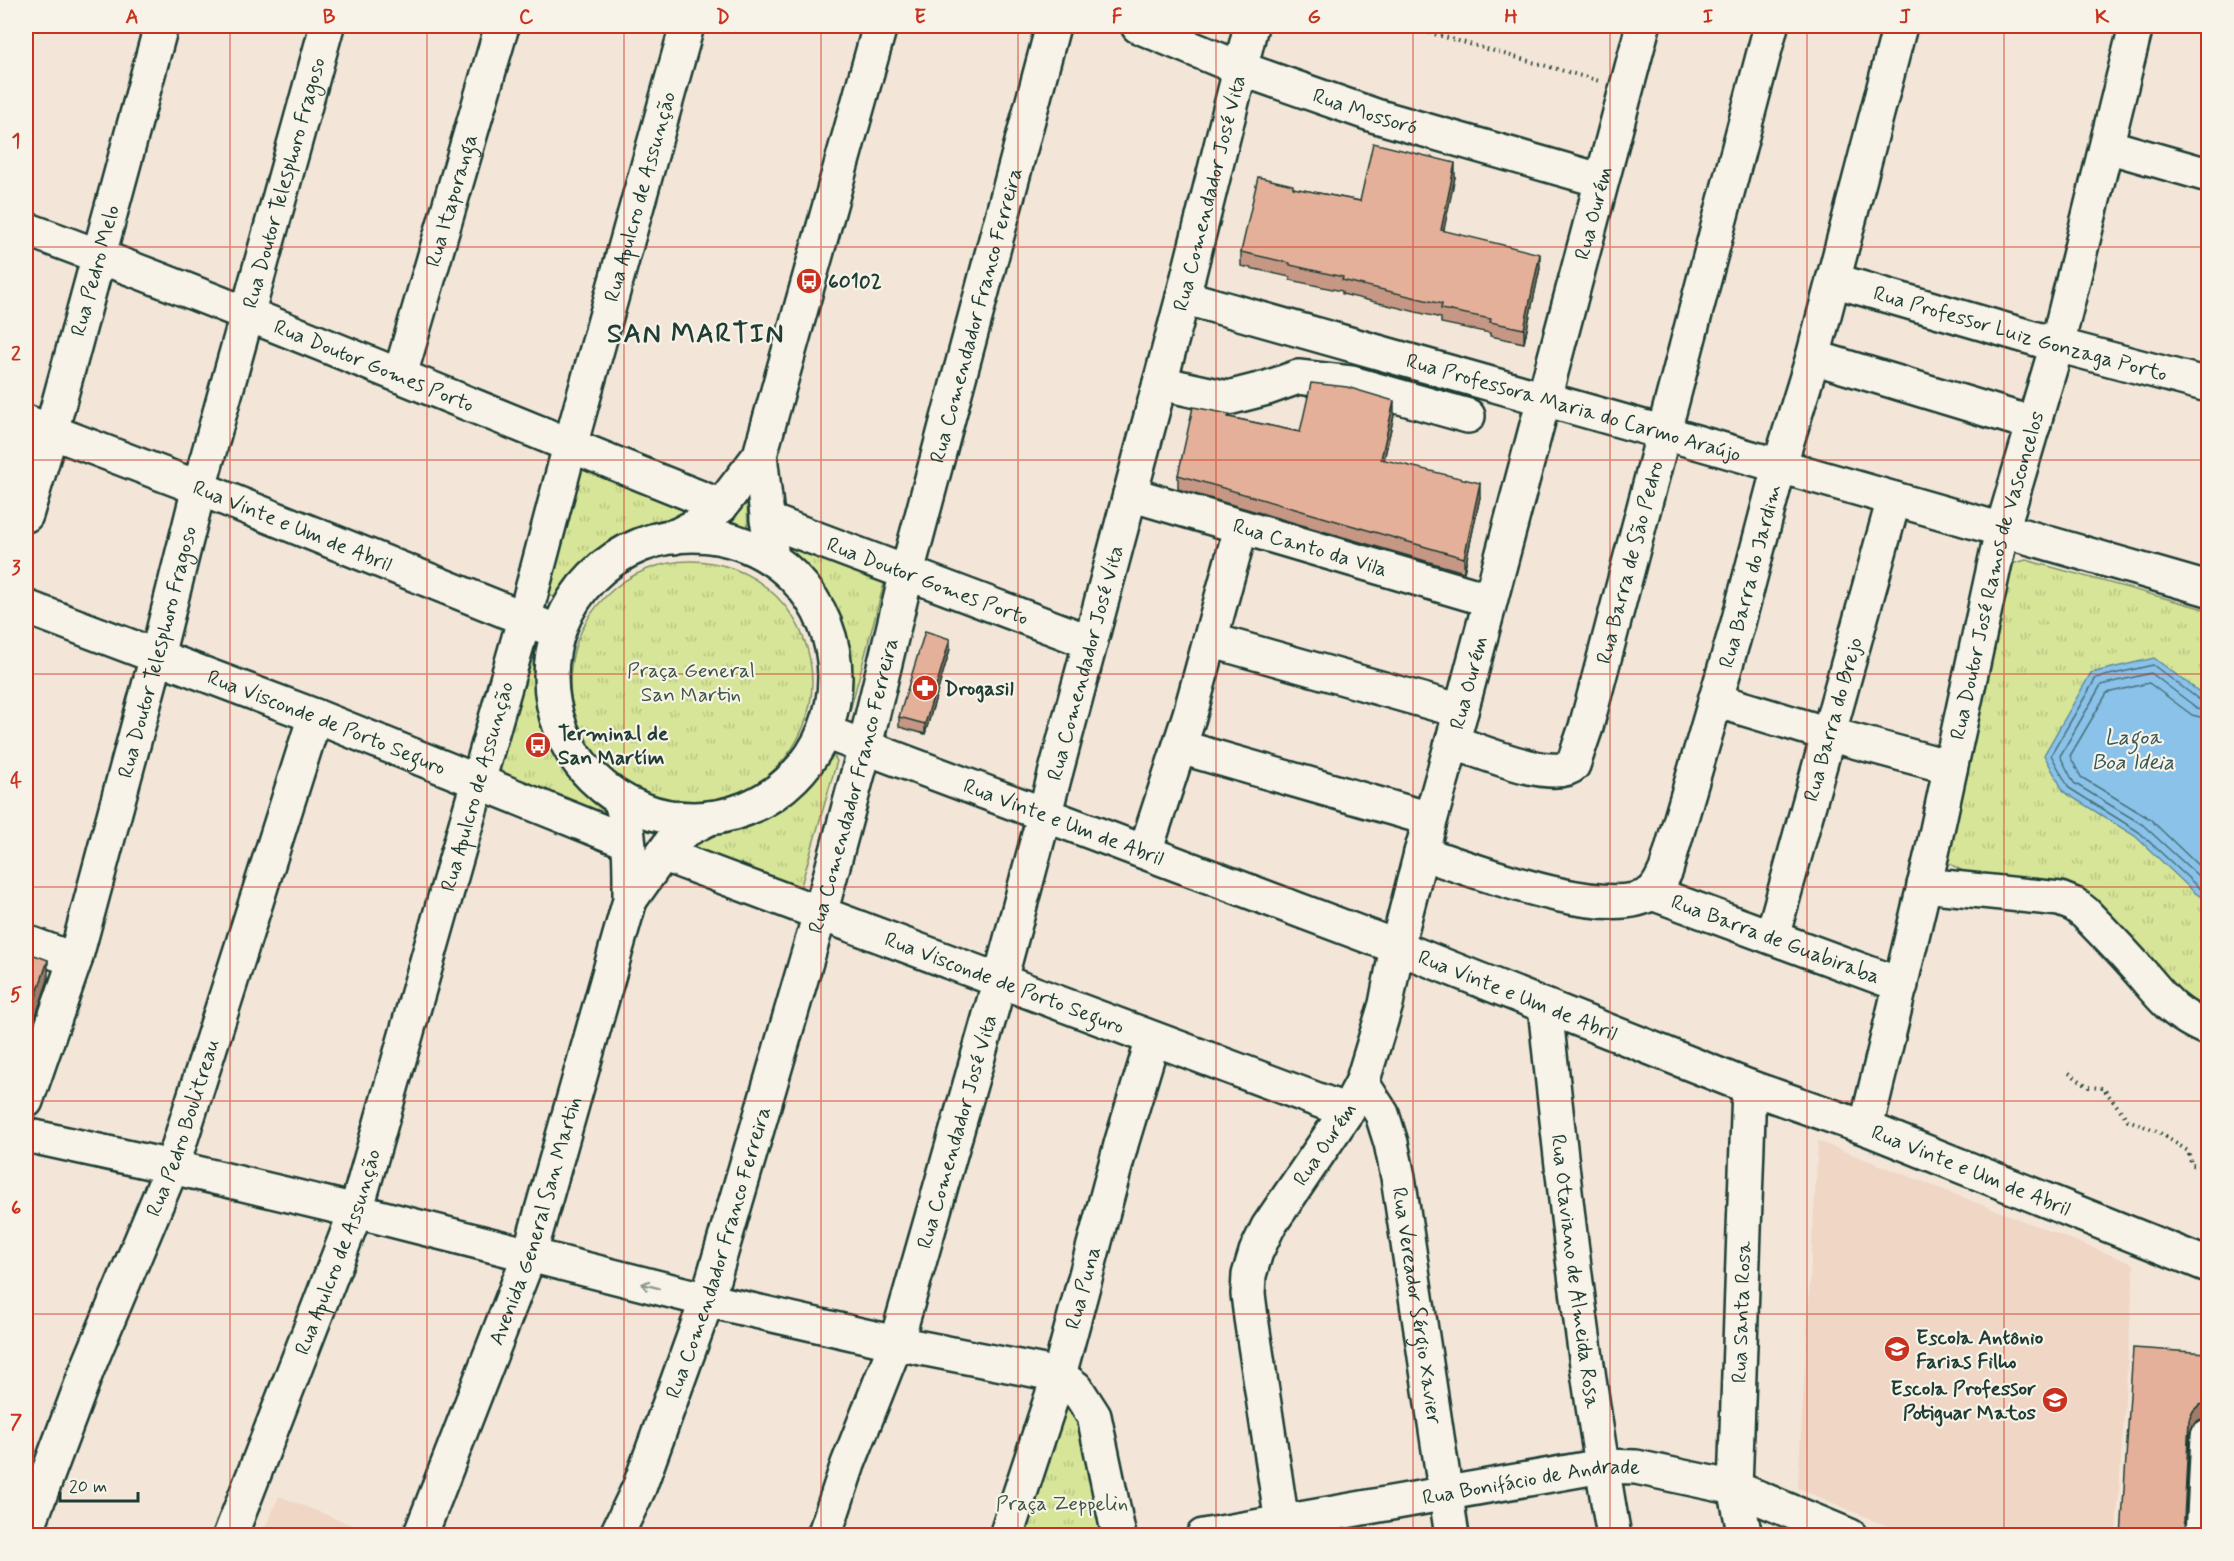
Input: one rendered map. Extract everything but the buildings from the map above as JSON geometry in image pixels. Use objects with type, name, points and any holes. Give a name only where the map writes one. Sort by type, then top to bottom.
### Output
[{"type":"street","name":"Rua Pedro Melo","points":[[26,514],[38,427],[98,256],[161,26]]},
{"type":"street","name":"Rua Doutor Telesphoro Fragoso","points":[[26,1101],[75,960],[157,656],[199,488],[327,26]]},
{"type":"street","name":"Rua Itaporanga","points":[[400,375],[502,26]]},
{"type":"street","name":"Rua Apulcro de Assunção","points":[[230,1536],[356,1211],[524,620],[687,26]]},
{"type":"street","points":[[772,559],[760,455],[880,26]]},
{"type":"street","name":"Rua Comendador Franco Ferreira","points":[[616,1536],[639,1488],[707,1300],[820,914],[865,745],[907,572],[1053,26]]},
{"type":"street","name":"Rua Mossoró","points":[[1138,26],[1239,68],[1376,116],[1600,180]]},
{"type":"street","name":"Rua Comendador José Vita","points":[[824,1536],[848,1464],[896,1343],[1000,980],[1183,297],[1251,26]]},
{"type":"street","name":"Rua Ourém","points":[[1283,1529],[1251,1318],[1248,1294],[1249,1275],[1256,1252],[1269,1227],[1347,1111],[1362,1083],[1386,1004],[1397,947],[1421,853],[1457,727],[1600,180],[1643,26]]},
{"type":"street","name":"Rua Barra de São Pedro","points":[[1457,727],[1533,768],[1553,772],[1569,769],[1573,765],[1586,727],[1772,26]]},
{"type":"street","name":"Rua Barra do Jardim","points":[[1652,893],[1659,885],[1666,870],[1715,700],[1779,467],[1813,357],[1900,26]]},
{"type":"street","name":"Rua Doutor José Ramos de Vasconcelos","points":[[1866,1128],[1924,885],[2002,530],[2057,345],[2136,26]]},
{"type":"street","points":[[2106,146],[2208,175]]},
{"type":"street","name":"Rua Doutor Gomes Porto","points":[[26,230],[400,375],[721,506]]},
{"type":"street","name":"Rua Professor Luiz Gonzaga Porto","points":[[1833,280],[2057,345],[2208,385]]},
{"type":"street","name":"Rua Professora Maria do Carmo Araújo","points":[[1183,297],[1545,397],[1664,434],[2208,589]]},
{"type":"street","points":[[1813,357],[2034,424]]},
{"type":"street","points":[[1160,383],[1228,398],[1298,377],[1351,383],[1468,416]]},
{"type":"street","name":"Rua Vinte e Um de Abril","points":[[38,427],[199,488],[558,632]]},
{"type":"street","points":[[674,537],[695,526],[721,506],[760,455]]},
{"type":"street","name":"Rua Canto da Vila","points":[[1130,494],[1490,600]]},
{"type":"street","name":"Rua Barra do Brejo","points":[[1772,937],[1894,499]]},
{"type":"street","name":"Rua Doutor Gomes Porto","points":[[767,520],[1090,642]]},
{"type":"street","points":[[1145,852],[1180,747],[1241,527]]},
{"type":"street","points":[[700,536],[725,539],[750,547],[772,559],[797,580],[817,606],[830,636],[836,668],[834,701],[825,732],[809,760],[787,784],[759,803],[735,813],[709,818],[663,816],[620,799],[594,779],[574,755],[559,727],[552,695],[551,664],[558,632],[571,604],[591,579],[615,559],[643,545],[674,537],[700,536]]},
{"type":"street","name":"Rua Visconde de Porto Seguro","points":[[26,607],[315,716],[628,842]]},
{"type":"street","points":[[1210,640],[1457,727]]},
{"type":"street","points":[[1715,700],[1950,767]]},
{"type":"street","name":"Rua Pedro Boulitreau","points":[[26,1532],[87,1370],[172,1167],[315,716]]},
{"type":"street","name":"Rua Vinte e Um de Abril","points":[[825,732],[865,745],[1397,947],[1749,1087],[1866,1128],[2208,1265]]},
{"type":"street","points":[[1180,747],[1430,819]]},
{"type":"street","name":"Avenida General San Martin","points":[[420,1536],[529,1256],[630,900],[627,823],[620,799]]},
{"type":"street","name":"Avenida General San Martin","points":[[630,900],[662,854],[684,831],[709,818]]},
{"type":"street","points":[[1421,853],[1552,893],[1595,902],[1623,903],[1652,893]]},
{"type":"street","name":"Rua Visconde de Porto Seguro","points":[[662,854],[1347,1111]]},
{"type":"street","points":[[1924,885],[2048,897],[2067,901],[2091,919],[2142,974],[2166,1004],[2208,1029]]},
{"type":"street","name":"Rua Barra de Guabiraba","points":[[1652,893],[1901,985]]},
{"type":"street","points":[[26,942],[75,960]]},
{"type":"street","name":"Rua Otaviano de Almeida Rosa","points":[[1545,1006],[1560,1149],[1602,1466],[1614,1536]]},
{"type":"street","name":"Rua Puna","points":[[1006,1536],[1059,1375],[1122,1141],[1153,1039]]},
{"type":"street","name":"Rua Vereador Sérgio Xavier","points":[[1362,1083],[1382,1114],[1391,1143],[1452,1536]]},
{"type":"street","name":"Rua Santa Rosa","points":[[1745,1536],[1735,1488],[1749,1087]]},
{"type":"street","points":[[26,1135],[356,1211],[707,1300],[896,1343],[1059,1375],[1076,1388],[1094,1416],[1119,1536]]},
{"type":"street","points":[[2205,1522],[2208,1436]]},
{"type":"street","name":"Rua Bonifácio de Andrade","points":[[1203,1536],[1283,1529],[1445,1493],[1602,1466],[1636,1467],[1735,1488],[1850,1536]]},
{"type":"path","points":[[1406,26],[1625,89]]},
{"type":"path","points":[[2069,1073],[2089,1088],[2103,1088],[2128,1120],[2157,1131],[2188,1151],[2192,1165],[2208,1167]]},
{"type":"shaded area","name":"Escola Antônio Farias Filho","points":[[1818,1141],[2134,1264],[2116,1535],[1908,1535],[1798,1488]]},
{"type":"shaded area","points":[[279,1496],[377,1535],[262,1535]]},
{"type":"green space","points":[[582,467],[689,508],[686,521],[637,536],[614,546],[587,564],[556,597],[547,595],[579,468]]},
{"type":"green space","points":[[747,496],[748,536],[736,532],[719,531],[718,530]]},
{"type":"green space","points":[[775,539],[885,580],[850,711],[846,708],[843,654],[834,620],[817,589],[805,574],[783,554]]},
{"type":"green space","points":[[2026,560],[2208,610],[2208,1020],[2098,917],[1984,883],[1944,859],[2008,569],[2015,563]]},
{"type":"green space","name":"Praça General San Martin","points":[[691,561],[715,563],[748,575],[768,589],[784,605],[798,625],[807,647],[812,682],[810,706],[798,739],[784,759],[768,775],[748,789],[726,798],[691,803],[667,801],[634,789],[614,775],[598,759],[584,739],[575,717],[570,682],[572,658],[584,625],[598,605],[614,589],[634,575],[656,566]]},
{"type":"green space","points":[[532,647],[538,652],[536,676],[538,699],[551,744],[562,765],[576,784],[611,818],[500,776],[493,762]]},
{"type":"green space","points":[[828,756],[834,756],[837,761],[800,889],[691,850],[678,839],[725,832],[765,818],[799,794]]},
{"type":"green space","name":"Praça Zeppelin","points":[[1061,1403],[1068,1403],[1085,1441],[1102,1529],[1101,1535],[1017,1536]]},
{"type":"water","name":"Lagoa Boa Ideia","points":[[2154,658],[2208,697],[2208,901],[2195,893],[2135,836],[2064,792],[2044,755],[2091,673]]},
{"type":"place","name":"60102","points":[[809,281]]},
{"type":"place","name":"Drogasil","points":[[925,688]]},
{"type":"place","name":"Terminal de San Martím","points":[[538,745]]},
{"type":"place","name":"Escola Antônio Farias Filho","points":[[1897,1349]]},
{"type":"place","name":"Escola Professor Potiguar Matos","points":[[2055,1400]]},
{"type":"district","name":"SAN MARTIN","points":[[696,333]]}]
